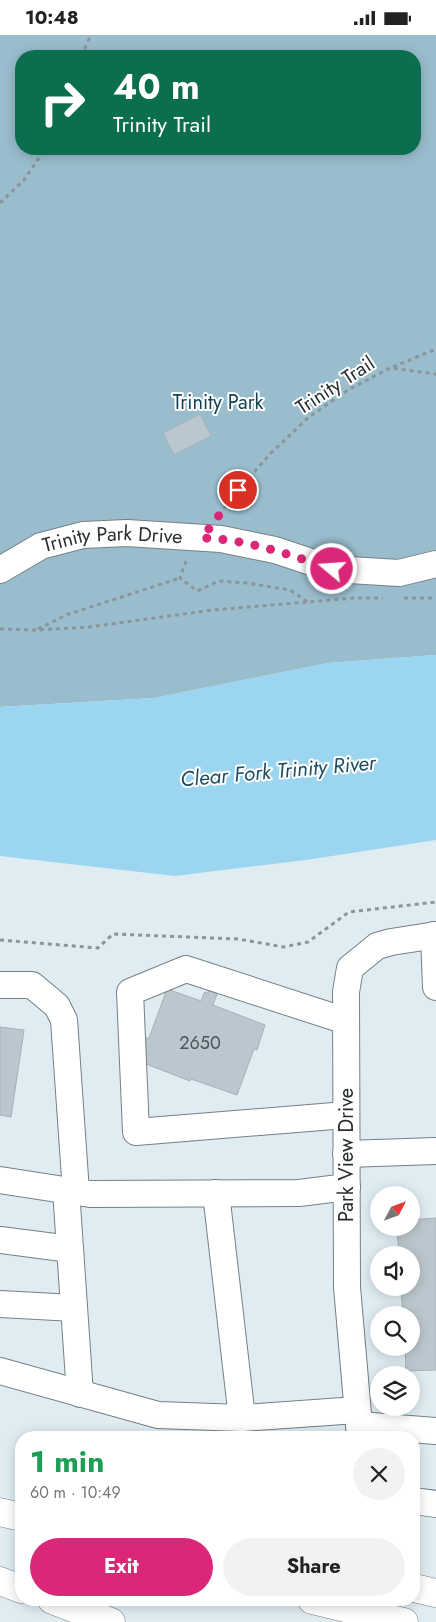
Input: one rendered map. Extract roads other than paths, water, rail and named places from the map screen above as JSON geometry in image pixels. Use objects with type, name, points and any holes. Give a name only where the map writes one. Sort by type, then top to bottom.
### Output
[{"type":"highway","points":[[0,1512],[15,1516]]},
{"type":"highway","points":[[0,1581],[15,1587]]},
{"type":"highway","points":[[420,1589],[436,1593]]},
{"type":"highway","points":[[68,1606],[111,1622]]},
{"type":"highway","points":[[337,1606],[404,1622]]},
{"type":"street","name":"Trinity Park Drive","points":[[0,570],[41,546],[83,535],[127,533],[221,539],[274,550],[332,569],[400,573],[436,565]]},
{"type":"street","points":[[435,935],[436,987]]},
{"type":"street","name":"Park View Drive","points":[[358,1424],[347,1287],[346,992],[350,968],[378,946],[390,942],[435,935]]},
{"type":"street","points":[[346,1021],[186,969],[130,992],[136,1132],[346,1115]]},
{"type":"street","points":[[0,985],[32,985],[57,1006],[64,1020],[71,1191],[70,1249],[80,1394]]},
{"type":"street","points":[[346,1154],[436,1151]]},
{"type":"street","points":[[0,1180],[90,1194],[299,1193],[346,1187]]},
{"type":"street","points":[[216,1193],[242,1418]]},
{"type":"street","points":[[0,1240],[70,1249]]},
{"type":"street","points":[[0,1303],[74,1308]]},
{"type":"street","points":[[0,1371],[158,1415],[358,1424],[436,1431]]},
{"type":"street","points":[[420,1502],[436,1504]]},
{"type":"water","name":"Clear Fork Trinity River","points":[[436,655],[436,840],[306,860],[175,876],[0,856],[0,707],[154,698],[328,663]]},
{"type":"park label","name":"Trinity Park","points":[[218,402]]}]
